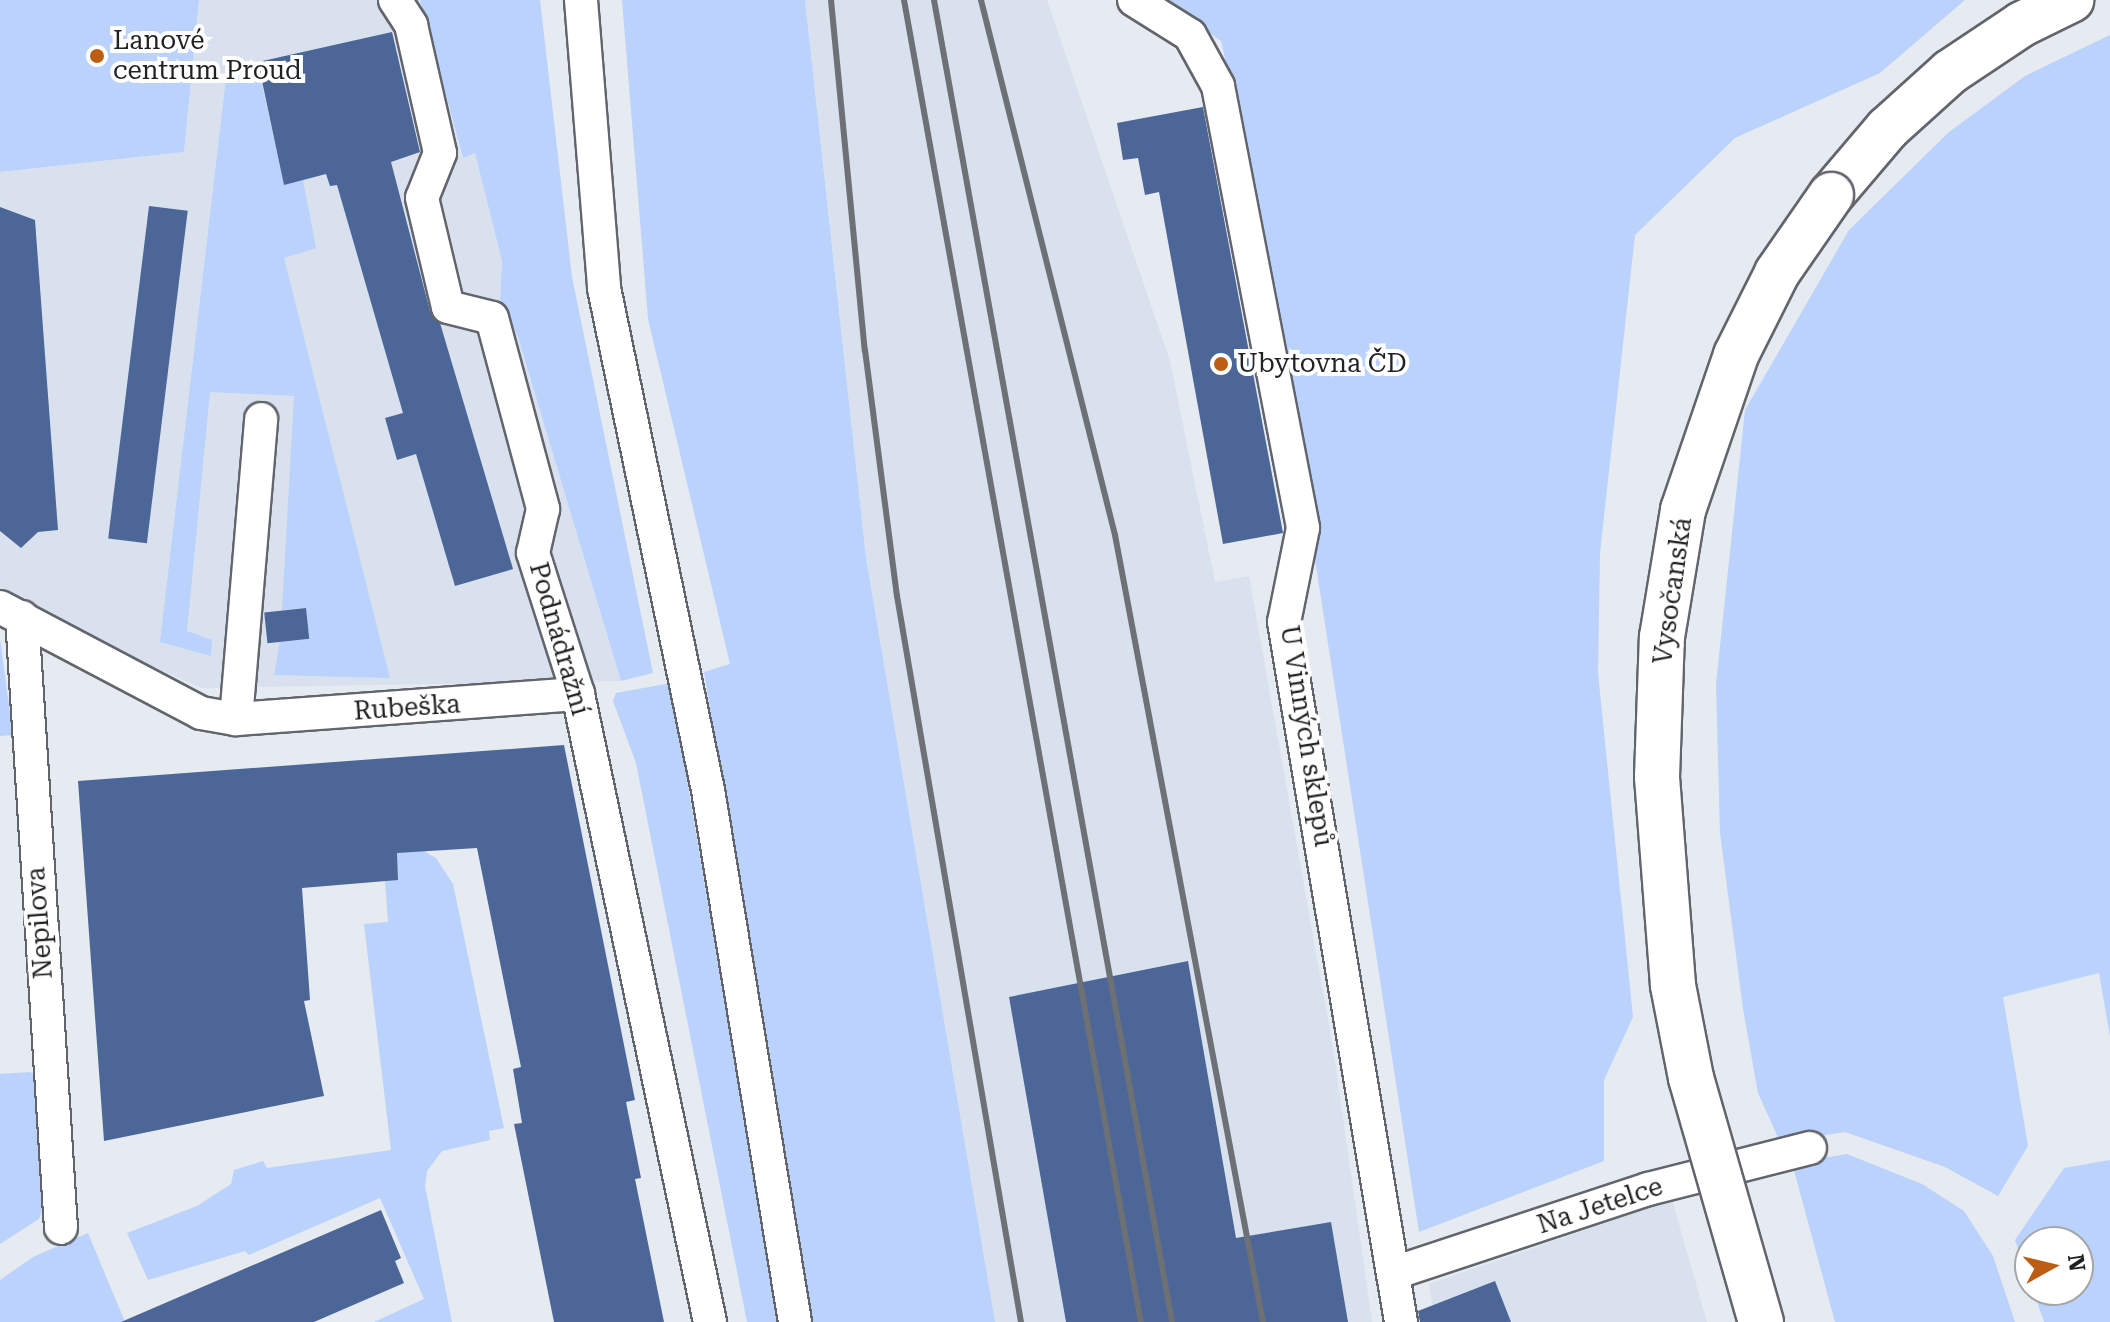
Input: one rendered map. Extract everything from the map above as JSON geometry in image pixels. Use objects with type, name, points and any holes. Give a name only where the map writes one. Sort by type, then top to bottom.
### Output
[{"type":"main road","name":"Vysočanská","points":[[1761,1322],[1691,1078],[1673,985],[1659,821],[1662,637],[1683,510],[1736,355],[1777,273],[1831,195],[1887,129],[1950,72],[2022,24],[2071,0]]},
{"type":"street","name":"Podnádražní","points":[[395,0],[411,25],[440,153],[422,198],[448,307],[492,318],[543,509],[533,553],[578,694],[710,1322]]},
{"type":"street","points":[[581,0],[604,288],[708,790],[795,1322]]},
{"type":"street","name":"U Vinných sklepů","points":[[1134,0],[1190,35],[1218,86],[1303,528],[1284,622],[1401,1322]]},
{"type":"street","points":[[236,719],[261,419]]},
{"type":"street","name":"Rubeška","points":[[11,612],[201,713],[236,719],[578,694]]},
{"type":"street","name":"Nepilova","points":[[11,612],[61,1228]]},
{"type":"street","name":"Na Jetelce","points":[[1394,1273],[1648,1189],[1810,1148]]},
{"type":"shaded area","name":"Lanové centrum Proud","points":[[0,0],[199,0],[184,152],[0,172]]},
{"type":"shaded area","points":[[199,0],[420,0],[462,157],[475,152],[502,261],[500,300],[518,337],[621,681],[201,688],[0,598],[0,172],[184,152]]},
{"type":"shaded area","points":[[420,0],[540,0],[572,277],[653,673],[621,681],[518,337],[500,300],[502,261],[475,153],[463,158]]},
{"type":"shaded area","points":[[622,0],[805,0],[866,558],[995,1322],[810,1322],[704,672],[730,664],[648,319]]},
{"type":"shaded area","points":[[805,0],[1047,0],[1170,361],[1215,582],[1249,576],[1333,1048],[1372,1322],[995,1322],[866,558]]},
{"type":"shaded area","points":[[1164,0],[1965,0],[1880,73],[1735,138],[1635,235],[1600,553],[1598,673],[1633,1017],[1604,1080],[1604,1161],[1419,1232],[1262,217],[1221,41]]},
{"type":"shaded area","points":[[2110,35],[2110,1037],[2099,973],[2003,997],[2028,1146],[1998,1196],[1945,1167],[1845,1132],[1780,1142],[1758,1093],[1743,1009],[1720,833],[1716,684],[1745,410],[1849,230],[1949,132],[2025,76]]},
{"type":"shaded area","points":[[257,62],[284,184],[303,180],[316,248],[284,258],[390,678],[274,675],[280,641],[309,639],[306,608],[282,610],[294,396],[210,392],[187,631],[212,640],[211,656],[160,642],[227,70]]},
{"type":"shaded area","points":[[0,639],[13,735],[0,736]]},
{"type":"shaded area","points":[[671,683],[781,1322],[747,1322],[636,763],[613,701],[616,693]]},
{"type":"shaded area","points":[[395,835],[436,858],[453,884],[504,1128],[489,1131],[490,1140],[442,1151],[427,1171],[425,1186],[452,1322],[374,1322],[424,1299],[380,1198],[249,1255],[245,1251],[148,1280],[127,1233],[197,1206],[231,1184],[234,1170],[263,1161],[267,1168],[391,1150],[364,924],[388,922],[385,881],[398,879]]},
{"type":"shaded area","points":[[30,1072],[36,1075],[45,1202],[39,1219],[0,1244],[0,1074]]},
{"type":"shaded area","points":[[1847,1154],[1922,1184],[1964,1211],[1993,1256],[2015,1322],[1835,1322],[1792,1163]]},
{"type":"shaded area","points":[[2110,1160],[2110,1322],[2044,1322],[2038,1306],[2094,1306],[2094,1226],[2025,1226],[2064,1168]]},
{"type":"shaded area","points":[[1672,1200],[1707,1322],[1435,1322],[1429,1284]]},
{"type":"shaded area","points":[[88,1233],[125,1322],[0,1322],[0,1280],[33,1257]]},
{"type":"building","points":[[392,32],[420,152],[391,162],[430,311],[440,323],[513,569],[455,586],[416,454],[397,460],[385,418],[403,413],[337,185],[330,186],[326,174],[284,185],[258,62]]},
{"type":"building","name":"Ubytovna ČD","points":[[1203,107],[1283,533],[1223,544],[1159,192],[1145,195],[1138,158],[1123,160],[1117,123]]},
{"type":"building","points":[[149,206],[188,211],[147,543],[108,539]]},
{"type":"building","points":[[0,207],[35,220],[58,530],[38,532],[21,548],[0,531]]},
{"type":"building","points":[[306,608],[309,639],[267,643],[264,612]]},
{"type":"building","points":[[564,745],[635,1100],[626,1102],[641,1178],[635,1179],[664,1322],[554,1322],[514,1124],[522,1123],[513,1069],[521,1067],[477,848],[397,853],[398,880],[302,888],[310,1000],[304,1001],[324,1096],[104,1141],[78,781]]},
{"type":"building","points":[[1188,961],[1236,1238],[1331,1222],[1348,1322],[1066,1322],[1009,997]]},
{"type":"building","points":[[381,1210],[401,1258],[395,1261],[404,1283],[314,1322],[121,1322]]},
{"type":"building","points":[[1495,1281],[1511,1322],[1420,1322],[1418,1311]]},
{"type":"railway","points":[[831,0],[865,350],[897,596],[1021,1322]]},
{"type":"railway","points":[[904,0],[1141,1322]]},
{"type":"railway","points":[[934,0],[1172,1322]]},
{"type":"railway","points":[[981,0],[1115,535],[1263,1322]]},
{"type":"place","name":"Lanové centrum Proud","points":[[97,56]]},
{"type":"place","name":"Ubytovna ČD","points":[[1221,364]]}]
